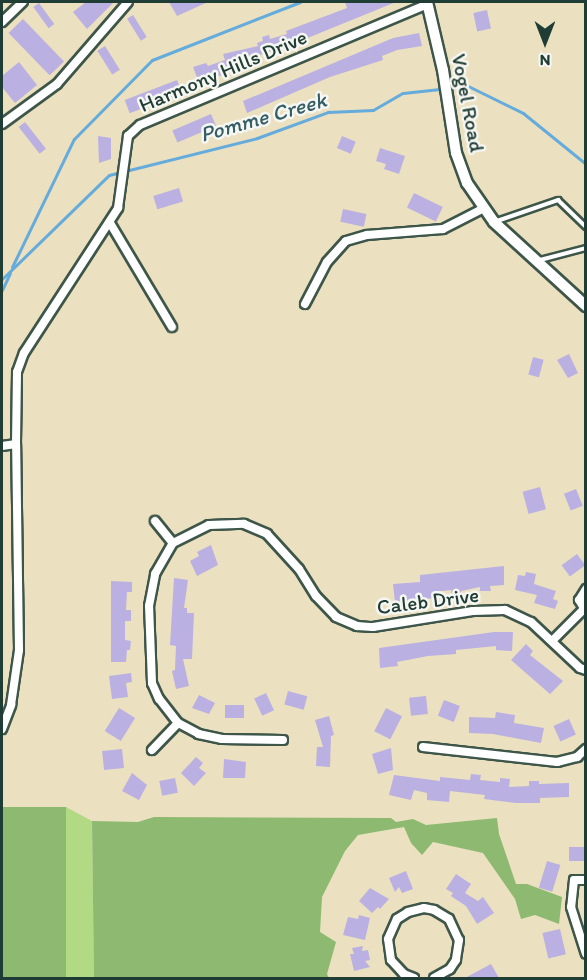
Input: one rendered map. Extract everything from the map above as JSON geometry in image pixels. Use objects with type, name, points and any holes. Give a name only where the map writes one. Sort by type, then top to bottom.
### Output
[{"type":"street","points":[[2,22],[23,2]]},
{"type":"street","points":[[2,124],[57,84],[128,2]]},
{"type":"street","name":"Vogel Road","points":[[428,3],[443,70],[451,128],[461,171],[482,208],[494,222],[585,306]]},
{"type":"street","name":"Harmony Hills Drive","points":[[2,729],[11,705],[19,650],[17,372],[24,353],[118,208],[128,136],[140,125],[428,3]]},
{"type":"street","points":[[305,304],[327,262],[346,241],[367,235],[443,229],[482,208]]},
{"type":"street","points":[[110,223],[172,327]]},
{"type":"street","points":[[2,446],[16,444]]},
{"type":"street","points":[[155,521],[173,543],[155,574],[149,606],[152,683],[159,699],[178,723],[199,734],[222,739],[283,740]]},
{"type":"street","name":"Caleb Drive","points":[[173,543],[209,525],[244,524],[267,534],[299,569],[316,596],[336,617],[357,626],[373,627],[473,611],[505,610],[531,622],[580,668],[585,670]]},
{"type":"street","points":[[552,641],[584,610],[579,600],[585,589]]},
{"type":"street","points":[[152,750],[178,723]]},
{"type":"street","points":[[423,747],[557,762],[577,757],[585,749]]},
{"type":"street","points":[[585,880],[574,880],[571,907],[585,954]]},
{"type":"street","points":[[414,978],[404,974],[391,960],[388,939],[397,919],[408,912],[424,908],[444,915],[457,930],[459,951],[456,960],[439,977]]},
{"type":"lane","points":[[494,222],[558,200],[585,227]]},
{"type":"lane","points":[[536,260],[585,249]]},
{"type":"green space","points":[[2,807],[66,807],[66,978],[2,978]]},
{"type":"green space","points":[[66,807],[92,821],[94,978],[63,978]]},
{"type":"green space","points":[[154,817],[391,818],[396,822],[413,819],[426,825],[497,818],[499,834],[516,884],[527,884],[562,897],[559,924],[535,915],[521,919],[515,899],[483,853],[433,842],[422,855],[411,843],[404,827],[358,835],[345,851],[322,897],[320,932],[336,942],[327,974],[329,978],[94,978],[92,821],[138,822]]},
{"type":"building","points":[[86,2],[114,2],[87,29],[73,12]]},
{"type":"building","points":[[169,2],[208,2],[177,16]]},
{"type":"building","points":[[345,2],[396,2],[283,48],[250,58],[251,62],[221,72],[222,75],[199,83],[193,67],[206,63],[208,66],[225,60],[223,54],[258,46],[257,43],[263,41],[262,37],[269,35],[270,39],[287,34],[286,31],[347,8]]},
{"type":"building","points":[[39,3],[54,24],[49,28],[33,7]]},
{"type":"building","points":[[487,10],[491,29],[477,31],[473,13]]},
{"type":"building","points":[[133,15],[147,37],[141,41],[127,19]]},
{"type":"building","points":[[23,19],[64,61],[50,75],[9,33]]},
{"type":"building","points":[[419,33],[422,46],[397,50],[382,56],[383,60],[330,77],[247,113],[243,101],[393,38]]},
{"type":"building","points":[[105,46],[120,70],[112,75],[97,51]]},
{"type":"building","points":[[19,62],[37,85],[15,103],[2,87],[2,76]]},
{"type":"building","points":[[177,80],[182,93],[130,113],[125,100]]},
{"type":"building","points":[[211,114],[216,126],[177,142],[172,130]]},
{"type":"building","points":[[25,122],[46,149],[40,154],[19,127]]},
{"type":"building","points":[[98,136],[111,138],[111,159],[99,163]]},
{"type":"building","points":[[342,136],[356,142],[351,154],[337,148]]},
{"type":"building","points":[[380,148],[405,156],[399,174],[384,169],[386,164],[376,161]]},
{"type":"building","points":[[179,188],[183,201],[157,209],[153,196]]},
{"type":"building","points":[[414,193],[443,207],[436,221],[407,207]]},
{"type":"building","points":[[343,209],[366,214],[364,227],[340,222]]},
{"type":"building","points":[[569,354],[578,373],[568,378],[557,360]]},
{"type":"building","points":[[533,357],[544,360],[539,377],[528,374]]},
{"type":"building","points":[[540,487],[546,509],[529,514],[523,492]]},
{"type":"building","points":[[576,489],[583,506],[571,511],[564,494]]},
{"type":"building","points":[[211,545],[218,565],[197,576],[190,561],[199,556],[197,552]]},
{"type":"building","points":[[577,554],[585,565],[570,576],[562,565]]},
{"type":"building","points":[[504,566],[504,585],[490,586],[491,591],[480,591],[480,587],[461,591],[461,594],[452,596],[451,590],[433,592],[434,598],[395,603],[393,584],[420,582],[420,575]]},
{"type":"building","points":[[526,572],[536,574],[534,584],[556,591],[553,599],[558,601],[555,609],[534,603],[537,595],[515,590],[518,575],[525,576]]},
{"type":"building","points":[[174,578],[188,580],[184,608],[187,608],[187,613],[194,613],[192,659],[183,659],[189,686],[176,689],[172,671],[175,670],[176,646],[170,645]]},
{"type":"building","points":[[111,581],[132,582],[132,592],[127,592],[126,610],[131,610],[131,621],[125,621],[125,640],[131,641],[130,650],[127,650],[126,662],[111,662]]},
{"type":"building","points":[[494,632],[513,632],[512,651],[496,650],[496,646],[456,650],[456,654],[428,656],[397,662],[398,666],[380,668],[379,648]]},
{"type":"building","points":[[526,644],[533,651],[530,655],[563,681],[550,694],[511,660]]},
{"type":"building","points":[[131,673],[132,682],[126,683],[128,697],[112,699],[109,676]]},
{"type":"building","points":[[288,691],[307,696],[304,710],[284,705]]},
{"type":"building","points":[[266,693],[274,710],[262,716],[254,698]]},
{"type":"building","points":[[199,695],[215,703],[209,714],[192,708]]},
{"type":"building","points":[[426,696],[428,714],[411,716],[409,698]]},
{"type":"building","points":[[444,700],[460,706],[454,722],[438,716]]},
{"type":"building","points":[[225,705],[244,705],[244,718],[225,718]]},
{"type":"building","points":[[119,708],[135,718],[121,741],[105,731]]},
{"type":"building","points":[[386,708],[402,716],[390,739],[374,731]]},
{"type":"building","points":[[496,712],[515,715],[514,723],[544,728],[541,743],[493,734],[469,733],[469,717],[495,718]]},
{"type":"building","points":[[329,716],[334,735],[331,736],[330,767],[316,766],[317,747],[323,747],[315,720]]},
{"type":"building","points":[[569,719],[576,735],[560,741],[553,726]]},
{"type":"building","points":[[391,748],[393,770],[378,774],[372,754]]},
{"type":"building","points":[[122,749],[124,768],[104,770],[102,751]]},
{"type":"building","points":[[196,757],[203,763],[199,768],[206,773],[194,786],[181,773]]},
{"type":"building","points":[[224,759],[246,762],[245,778],[223,778]]},
{"type":"building","points":[[132,773],[147,785],[139,800],[122,791]]},
{"type":"building","points":[[471,774],[481,775],[480,780],[500,782],[500,778],[510,779],[509,787],[529,786],[529,781],[539,781],[539,784],[569,783],[569,797],[540,798],[540,803],[516,803],[484,799],[485,795],[450,791],[449,802],[427,800],[427,793],[414,790],[411,800],[389,795],[394,775],[440,781],[440,777],[470,780]]},
{"type":"building","points":[[175,778],[178,793],[162,796],[159,781]]},
{"type":"building","points":[[569,847],[585,847],[585,861],[569,861]]},
{"type":"building","points":[[547,861],[560,865],[552,892],[539,888]]},
{"type":"building","points":[[406,871],[413,889],[402,893],[399,887],[395,892],[389,878]]},
{"type":"building","points":[[456,874],[471,884],[465,893],[478,901],[483,897],[494,913],[477,924],[466,906],[451,896],[453,893],[446,889]]},
{"type":"building","points":[[370,888],[389,899],[380,909],[378,907],[372,913],[359,901]]},
{"type":"building","points":[[359,915],[370,918],[365,940],[343,935],[348,917],[358,919]]},
{"type":"building","points":[[560,929],[566,954],[548,958],[542,933]]},
{"type":"building","points":[[363,946],[362,951],[368,950],[370,960],[365,961],[370,967],[354,971],[350,954],[354,954],[352,948]]},
{"type":"building","points":[[491,964],[499,978],[465,978]]},
{"type":"waterway","points":[[12,267],[74,139],[152,60],[300,2]]},
{"type":"waterway","name":"Pomme Creek","points":[[2,279],[109,175],[257,138],[328,112],[373,110],[403,93],[468,86],[523,113],[586,164]]},
{"type":"waterway","points":[[2,290],[10,273]]}]
